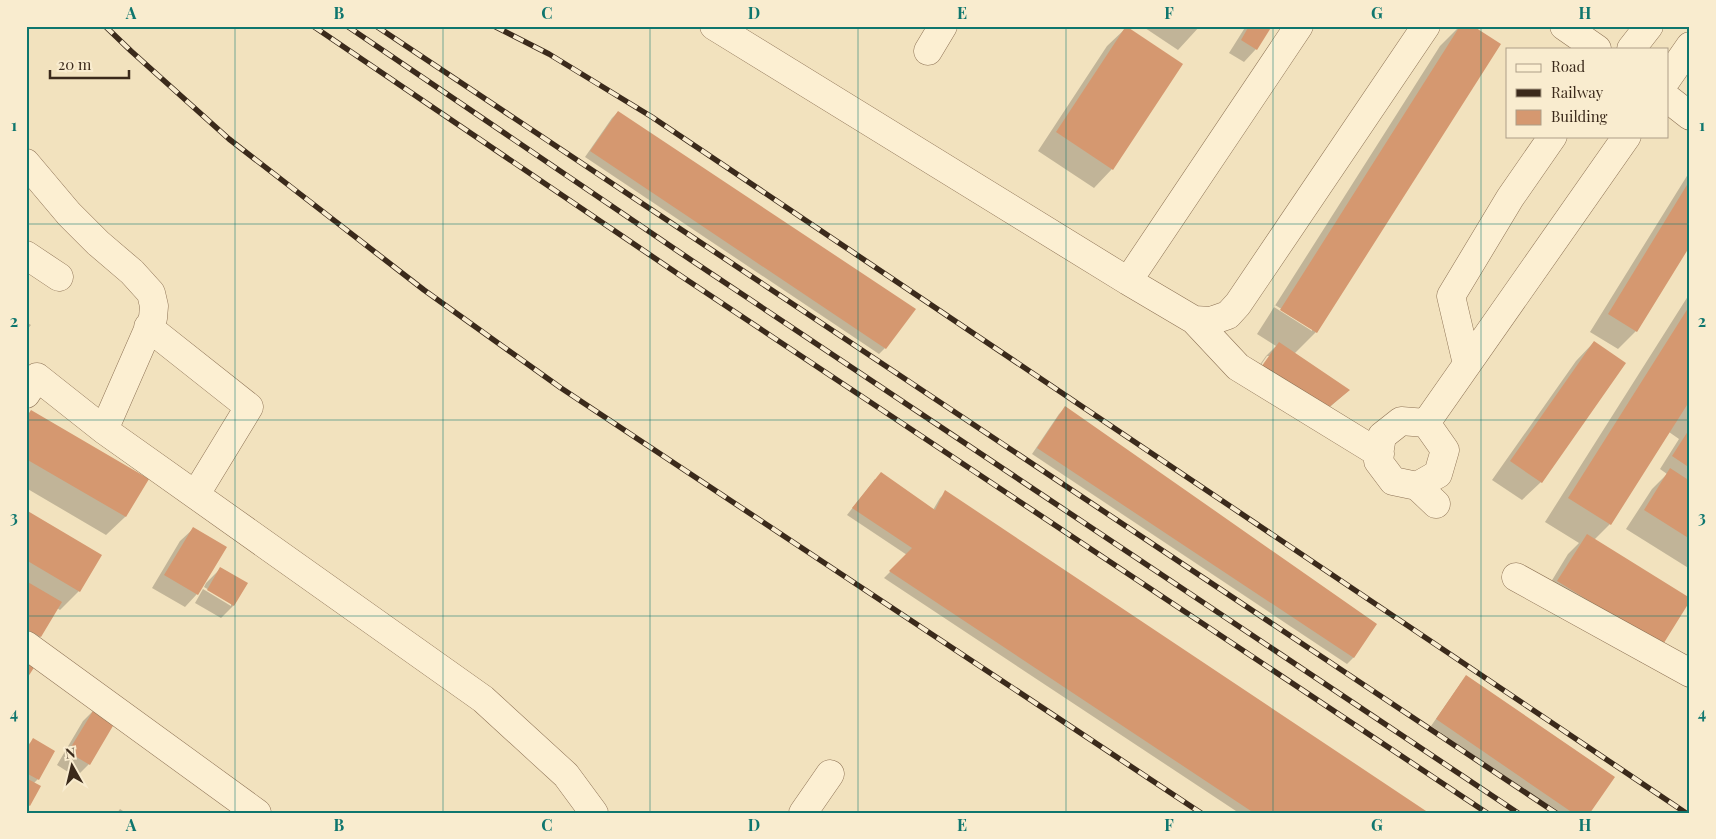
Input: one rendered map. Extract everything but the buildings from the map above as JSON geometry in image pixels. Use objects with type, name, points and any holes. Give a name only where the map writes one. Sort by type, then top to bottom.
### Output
[{"type":"street","points":[[714,26],[1194,320],[1238,367],[1380,454]]},
{"type":"street","points":[[928,51],[943,26]]},
{"type":"street","points":[[1128,281],[1299,26]]},
{"type":"street","points":[[1194,320],[1211,321],[1228,315],[1238,304],[1426,26]]},
{"type":"street","points":[[1564,26],[1596,48]]},
{"type":"street","points":[[1632,48],[1649,26]]},
{"type":"street","points":[[1668,78],[1690,46]]},
{"type":"street","points":[[1668,99],[1690,116]]},
{"type":"street","points":[[1467,364],[1450,296],[1510,198],[1552,138]]},
{"type":"street","points":[[1426,423],[1626,138]]},
{"type":"street","points":[[26,164],[75,220],[132,272],[151,293],[154,306],[153,318],[104,430]]},
{"type":"street","points":[[26,255],[59,277]]},
{"type":"street","points":[[148,327],[248,406],[196,494]]},
{"type":"street","points":[[26,394],[37,377],[104,430],[484,699],[566,775],[594,813]]},
{"type":"street","points":[[1401,421],[1426,423],[1445,450],[1438,474],[1426,495],[1393,481],[1378,461],[1382,436],[1401,421]]},
{"type":"street","points":[[1516,577],[1690,673]]},
{"type":"street","points":[[26,645],[257,813]]},
{"type":"street","points":[[803,813],[830,774]]},
{"type":"railway","points":[[105,26],[229,139],[424,290],[561,388],[1201,813]]},
{"type":"railway","points":[[313,26],[681,276],[1487,813]]},
{"type":"railway","points":[[347,26],[691,260],[1518,813]]},
{"type":"railway","points":[[376,26],[1556,813]]},
{"type":"railway","points":[[494,26],[549,54],[652,117],[1686,813]]}]
